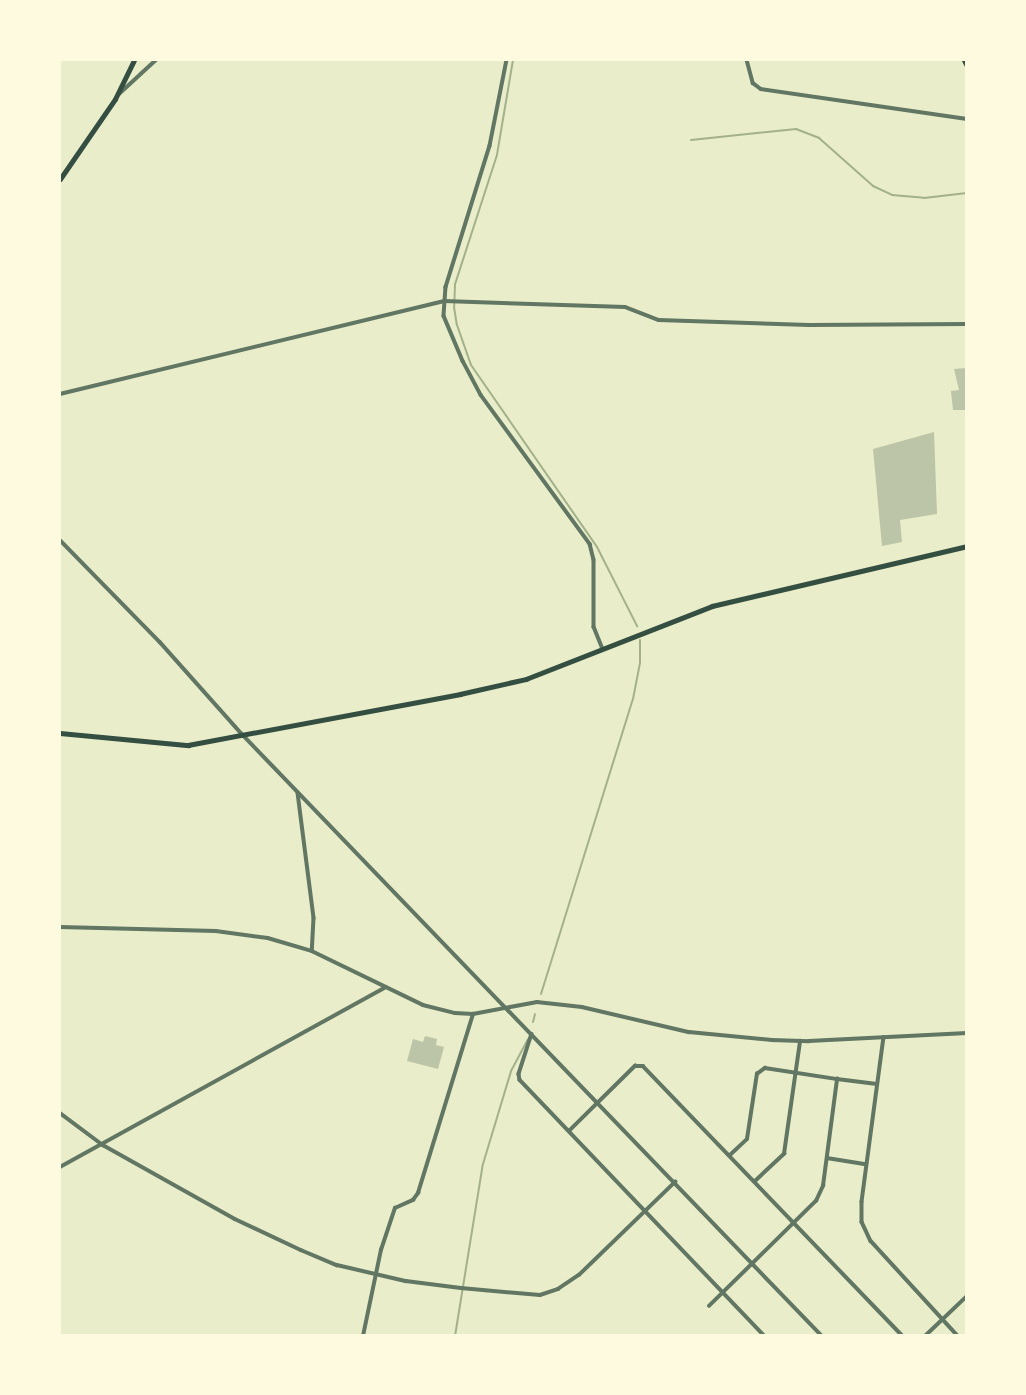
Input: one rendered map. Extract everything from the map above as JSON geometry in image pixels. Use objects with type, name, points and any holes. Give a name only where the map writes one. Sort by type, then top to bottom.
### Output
[{"type":"main road","points":[[60,179],[115,99],[134,60]]},
{"type":"main road","points":[[964,60],[967,66]]},
{"type":"main road","points":[[60,733],[188,745],[512,683],[712,606],[967,546]]},
{"type":"street","points":[[115,99],[156,60]]},
{"type":"street","points":[[507,60],[490,146],[470,205],[447,301],[449,332],[481,395],[590,544],[594,560],[594,627],[603,649]]},
{"type":"street","points":[[747,60],[753,83],[761,89],[967,120]]},
{"type":"street","points":[[60,394],[447,301],[625,307],[659,320],[809,325],[967,324]]},
{"type":"street","points":[[60,540],[160,642],[241,733],[822,1335]]},
{"type":"street","points":[[298,792],[314,918],[312,951]]},
{"type":"street","points":[[60,927],[234,932],[312,951],[432,1008],[473,1014],[505,1006],[551,1003],[582,1007],[688,1032],[800,1041],[967,1033]]},
{"type":"street","points":[[60,1167],[386,987]]},
{"type":"street","points":[[363,1335],[395,1208],[413,1200],[418,1193],[473,1014]]},
{"type":"street","points":[[532,1034],[519,1074],[520,1080],[765,1335]]},
{"type":"street","points":[[884,1037],[861,1209],[867,1236],[958,1335]]},
{"type":"street","points":[[755,1181],[784,1154],[800,1041]]},
{"type":"street","points":[[569,1131],[635,1066],[643,1066],[903,1335]]},
{"type":"street","points":[[730,1155],[747,1139],[757,1074],[765,1068],[877,1084]]},
{"type":"street","points":[[709,1306],[796,1223],[820,1194],[837,1079]]},
{"type":"street","points":[[60,1112],[103,1145],[265,1234],[337,1265],[406,1281],[540,1294],[579,1275],[675,1182]]},
{"type":"street","points":[[827,1158],[867,1164]]},
{"type":"street","points":[[925,1335],[967,1296]]},
{"type":"building","points":[[967,368],[967,410],[953,410],[951,391],[959,390],[954,369]]},
{"type":"building","points":[[934,432],[937,514],[900,520],[902,542],[882,546],[873,449]]},
{"type":"building","points":[[425,1036],[437,1039],[436,1045],[444,1047],[438,1069],[407,1061],[413,1039],[423,1042]]},
{"type":"waterway","points":[[513,60],[497,155],[455,284],[454,307],[457,325],[471,365],[597,547],[637,626]]},
{"type":"waterway","points":[[691,140],[796,129],[819,138],[873,186],[892,195],[924,198],[967,193]]},
{"type":"waterway","points":[[541,994],[633,699],[640,663],[640,640]]},
{"type":"waterway","points":[[533,1022],[535,1014]]},
{"type":"waterway","points":[[455,1336],[483,1164],[511,1071],[528,1039]]}]
